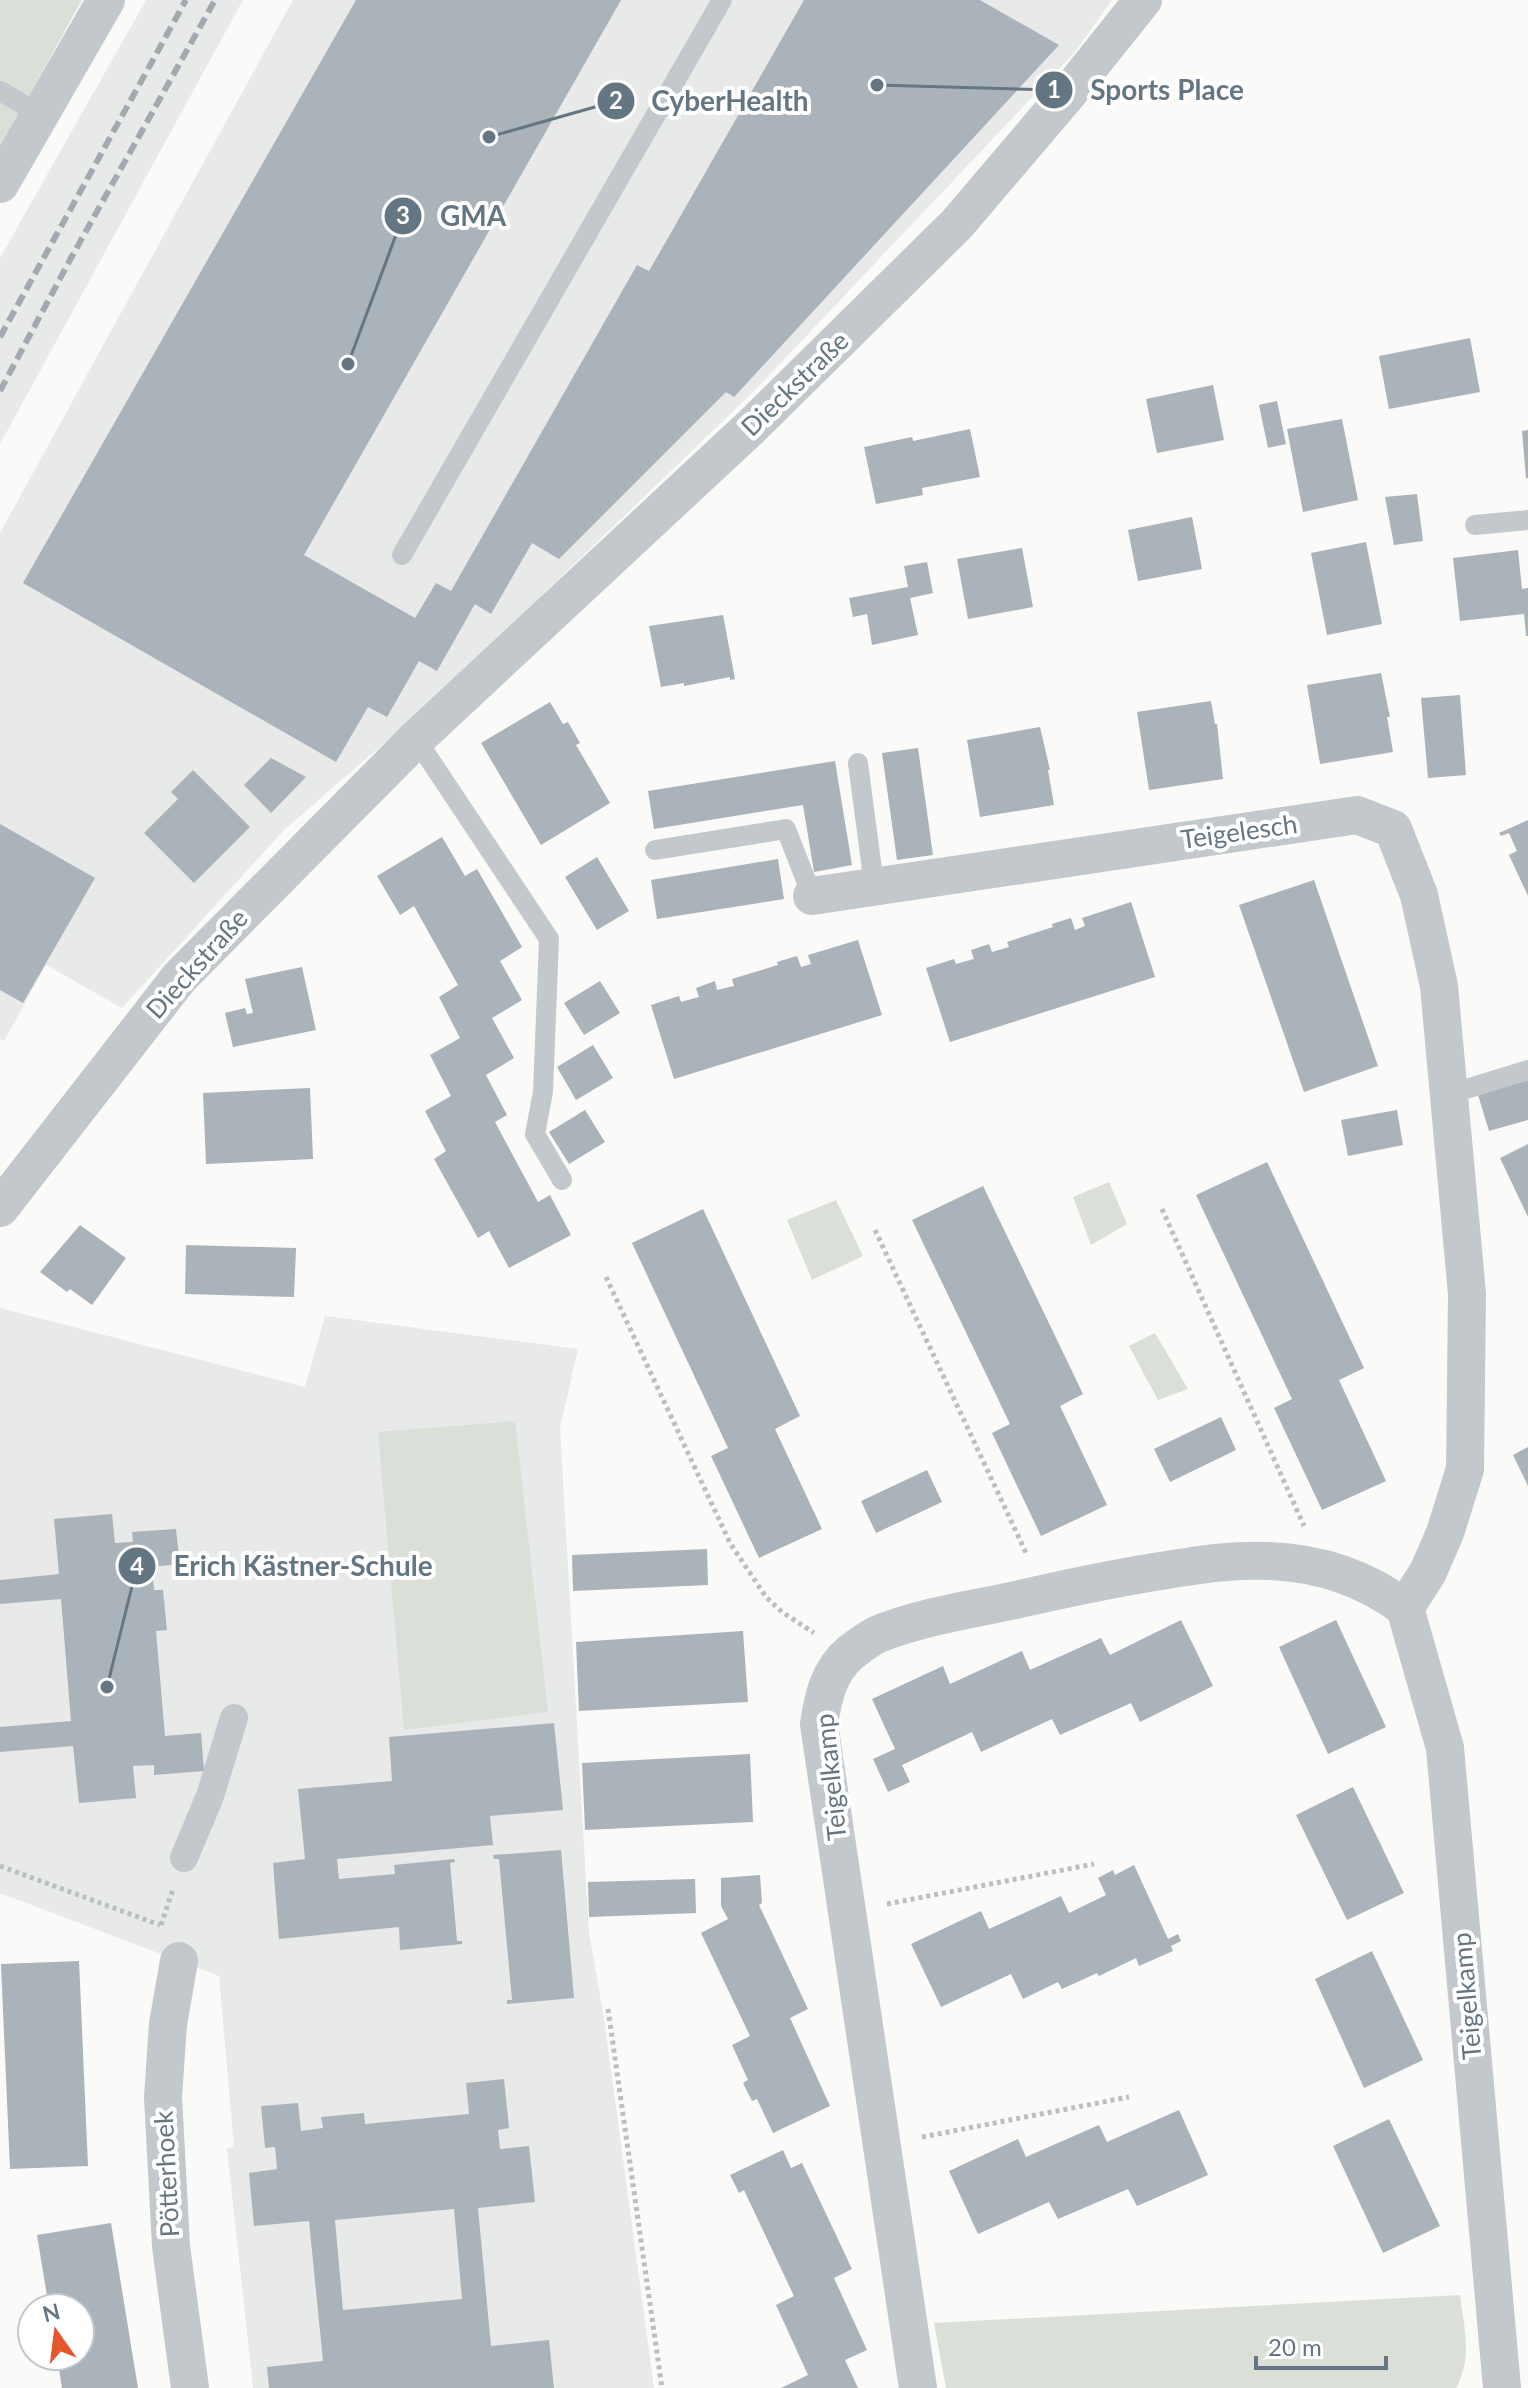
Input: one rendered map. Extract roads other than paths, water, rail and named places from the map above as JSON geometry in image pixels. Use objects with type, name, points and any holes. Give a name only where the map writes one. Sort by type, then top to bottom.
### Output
[{"type":"street","points":[[0,184],[106,0]]},
{"type":"street","name":"Dieckstraße","points":[[0,1208],[179,978],[416,739],[751,427],[957,224],[1071,90],[1138,2]]},
{"type":"street","name":"Teigelesch","points":[[812,896],[1357,815],[1393,829],[1419,895],[1439,986],[1467,1294],[1465,1469],[1440,1546],[1405,1608]]},
{"type":"street","name":"Teigelkamp","points":[[918,2388],[819,1724],[823,1698],[831,1676],[848,1655],[877,1634],[914,1622],[1039,1594],[1202,1564],[1268,1560],[1309,1565],[1354,1578],[1381,1590],[1405,1608],[1445,1748],[1502,2388]]},
{"type":"street","points":[[184,1858],[210,1796],[234,1718]]},
{"type":"street","name":"Pötterhoek","points":[[179,1961],[168,2024],[163,2097],[171,2246],[190,2388]]},
{"type":"lane","points":[[402,555],[722,0]]},
{"type":"lane","points":[[0,91],[41,115]]},
{"type":"lane","points":[[1475,525],[1528,520]]},
{"type":"lane","points":[[416,739],[549,939],[543,1092],[535,1134],[562,1180]]},
{"type":"lane","points":[[858,763],[874,885]]},
{"type":"lane","points":[[655,850],[786,829],[812,896]]},
{"type":"lane","points":[[1450,1094],[1528,1070]]},
{"type":"railway","points":[[0,337],[186,0]]},
{"type":"railway","points":[[0,391],[215,0]]},
{"type":"place","name":"Sports Place","points":[[877,85]]},
{"type":"place","name":"CyberHealth","points":[[489,137]]},
{"type":"place","name":"GMA","points":[[348,364]]},
{"type":"place","name":"Erich Kästner-Schule","points":[[107,1687]]}]
